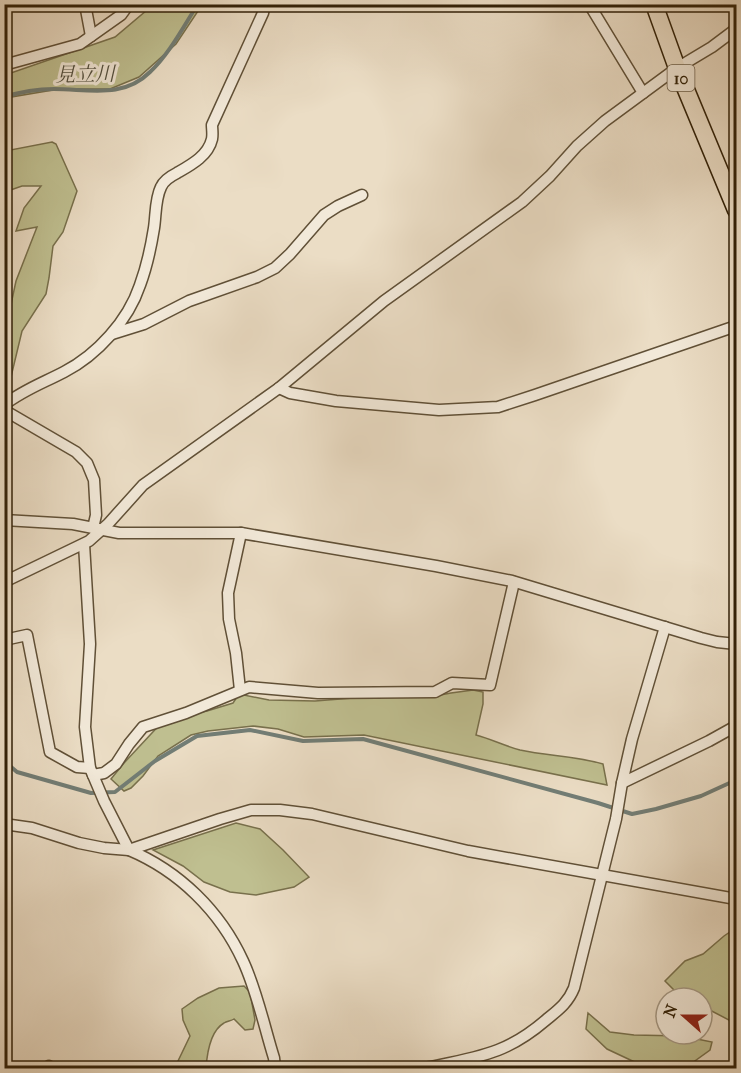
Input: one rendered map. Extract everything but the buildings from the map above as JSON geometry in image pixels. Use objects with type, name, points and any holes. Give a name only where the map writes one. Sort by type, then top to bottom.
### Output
[{"type":"main road","name":"10","points":[[654,4],[677,68],[736,210]]},
{"type":"street","points":[[85,4],[91,36]]},
{"type":"street","points":[[4,65],[80,44],[121,15],[129,4]]},
{"type":"street","points":[[97,529],[94,480],[87,464],[76,452],[4,408],[14,397],[29,388],[81,362],[112,334],[134,300],[144,275],[162,184],[169,177],[197,162],[212,140],[212,125],[266,4]]},
{"type":"street","points":[[589,4],[643,93]]},
{"type":"street","points":[[4,582],[84,544],[143,485],[279,388],[384,301],[522,202],[605,121],[677,68],[736,29]]},
{"type":"street","points":[[112,334],[144,324],[189,301],[257,277],[274,268],[290,254],[324,215],[362,195]]},
{"type":"street","points":[[279,388],[290,393],[336,401],[439,410],[498,407],[736,326]]},
{"type":"street","points":[[4,520],[73,524],[119,533],[241,533],[436,566],[514,582],[717,642],[736,644]]},
{"type":"street","points":[[240,690],[229,619],[228,593],[241,533]]},
{"type":"street","points":[[84,544],[90,644],[86,727],[92,771],[129,850]]},
{"type":"street","points":[[4,640],[27,635],[50,752],[77,767],[104,773],[116,764],[143,727],[249,687],[318,693],[435,692],[452,683],[490,685],[514,582]]},
{"type":"street","points":[[425,1068],[479,1057],[499,1050],[537,1028],[569,1000],[574,988],[616,819],[632,739],[665,627]]},
{"type":"street","points":[[622,783],[736,726]]},
{"type":"street","points":[[129,850],[250,810],[280,810],[312,814],[468,850],[736,899]]},
{"type":"street","points":[[4,824],[32,828],[79,843],[129,850],[146,856],[193,890],[226,929],[244,963],[255,992],[275,1068]]},
{"type":"green space","points":[[153,5],[202,5],[176,44],[139,77],[110,89],[59,89],[5,98],[5,75],[115,37]]},
{"type":"green space","points":[[52,142],[56,144],[77,191],[63,232],[53,246],[46,294],[22,331],[11,377],[5,384],[5,316],[10,309],[16,281],[37,227],[16,231],[24,208],[41,186],[22,186],[5,192],[5,151]]},
{"type":"green space","points":[[473,690],[483,692],[483,704],[476,735],[520,750],[603,764],[607,785],[364,735],[304,737],[278,729],[253,726],[191,735],[158,756],[143,776],[131,788],[124,791],[111,779],[165,719],[207,711],[233,703],[239,694],[269,700],[315,701],[366,697],[435,696]]},
{"type":"green space","points":[[236,823],[260,829],[309,877],[294,887],[256,895],[230,892],[204,882],[183,866],[153,850]]},
{"type":"green space","points":[[736,928],[736,1032],[729,1020],[714,1012],[714,986],[670,986],[665,981],[685,961],[703,954]]},
{"type":"green space","points":[[244,986],[250,992],[255,1020],[253,1029],[245,1030],[234,1019],[225,1022],[212,1037],[206,1068],[172,1068],[177,1063],[190,1036],[183,1020],[182,1009],[219,988]]},
{"type":"green space","points":[[588,1013],[610,1032],[654,1035],[654,1046],[711,1046],[710,1050],[685,1068],[637,1068],[641,1065],[607,1049],[586,1029]]},
{"type":"waterway","name":"見立川","points":[[4,97],[42,90],[105,91],[129,86],[140,80],[157,65],[198,4]]},
{"type":"waterway","points":[[4,761],[17,772],[91,793],[115,792],[155,761],[197,736],[250,730],[303,741],[363,739],[632,814],[701,796],[736,780]]}]
